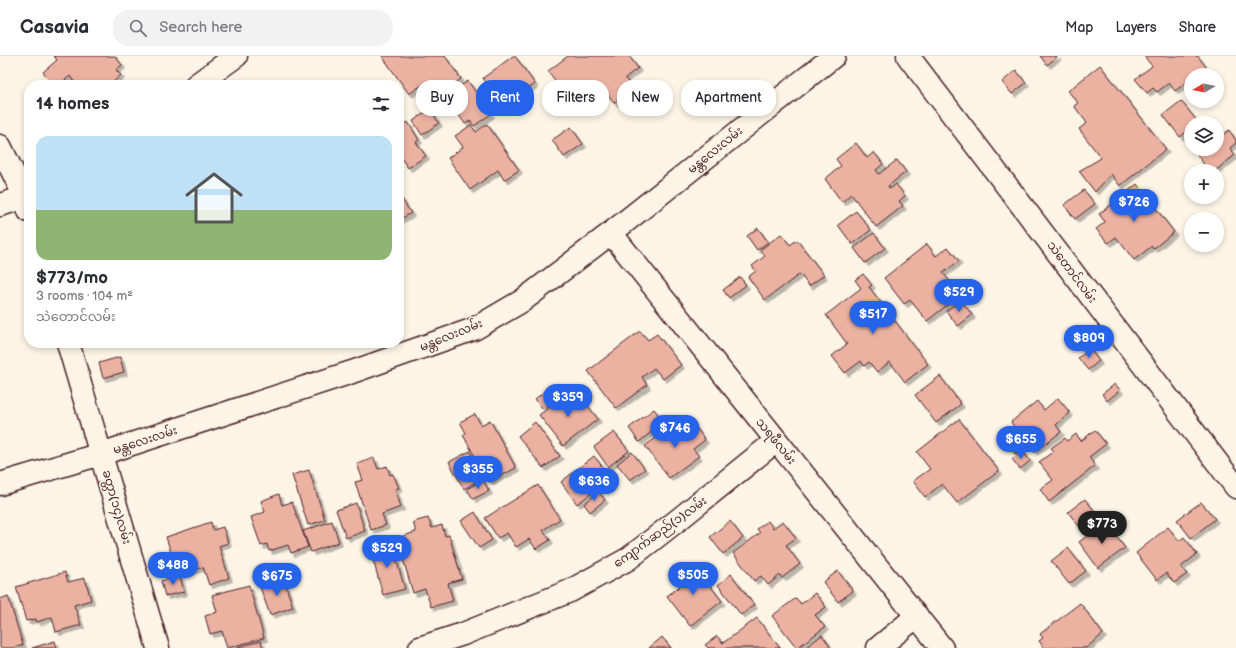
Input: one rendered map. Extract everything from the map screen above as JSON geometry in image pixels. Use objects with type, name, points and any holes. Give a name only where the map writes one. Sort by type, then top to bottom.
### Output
[{"type":"street","points":[[203,80],[236,56]]},
{"type":"street","name":"မန္တလေးလမ်း","points":[[0,484],[101,454],[352,372],[474,329],[522,301],[611,233],[834,56]]},
{"type":"street","name":"သဲတောင်လမ်း","points":[[908,56],[1236,487]]},
{"type":"street","points":[[0,146],[24,193]]},
{"type":"street","points":[[0,205],[24,202]]},
{"type":"street","name":"သရဖီလမ်း","points":[[611,233],[942,648]]},
{"type":"street","name":"ခတ္တာ(၁၄)လမ်း","points":[[69,348],[158,648]]},
{"type":"street","name":"ကျောက်ဆည်(၁)လမ်း","points":[[420,648],[462,634],[570,591],[628,559],[776,441]]},
{"type":"street","points":[[878,648],[917,616]]},
{"type":"building","points":[[54,56],[115,56],[122,65],[116,70],[121,75],[115,80],[73,80],[70,76],[65,80],[49,80],[43,72],[57,60]]},
{"type":"building","points":[[382,56],[445,56],[461,79],[416,80],[416,89],[409,94],[404,87],[404,80],[399,80]]},
{"type":"building","points":[[515,56],[532,80],[484,80],[483,78]]},
{"type":"building","points":[[568,56],[629,56],[638,68],[625,78],[626,80],[617,80],[617,101],[614,103],[609,96],[609,80],[555,80],[548,71]]},
{"type":"building","points":[[1040,56],[1058,56],[1047,65]]},
{"type":"building","points":[[1144,56],[1198,56],[1206,67],[1184,68],[1184,84],[1175,91],[1169,83],[1157,92],[1153,88],[1147,93],[1135,79],[1152,66]]},
{"type":"building","points":[[1100,65],[1166,149],[1120,186],[1111,174],[1095,192],[1079,171],[1101,158],[1079,129],[1087,123],[1074,106],[1078,103],[1068,91]]},
{"type":"building","points":[[1016,70],[1026,83],[1012,94],[1002,82]]},
{"type":"building","points":[[468,81],[476,92],[476,116],[488,116],[474,126],[470,121],[465,124],[460,116],[468,116]]},
{"type":"building","points":[[1181,101],[1184,105],[1184,108],[1187,108],[1193,116],[1184,116],[1184,134],[1180,137],[1163,115]]},
{"type":"building","points":[[420,116],[434,116],[439,123],[422,135],[413,121]]},
{"type":"building","points":[[408,122],[419,140],[416,142],[426,156],[408,168],[404,162],[404,125]]},
{"type":"building","points":[[487,124],[519,170],[504,180],[498,170],[470,190],[448,158],[463,147],[455,136],[471,125],[476,132]]},
{"type":"building","points":[[571,127],[583,144],[564,157],[552,140]]},
{"type":"building","points":[[1229,130],[1236,140],[1236,143],[1230,148],[1235,155],[1224,164],[1204,164],[1198,156],[1224,156],[1224,134]]},
{"type":"building","points":[[856,143],[867,158],[874,152],[883,164],[876,170],[879,174],[897,160],[906,172],[888,186],[890,189],[896,184],[905,196],[899,201],[903,206],[876,227],[851,194],[842,202],[825,179],[841,166],[836,159]]},
{"type":"building","points":[[1137,184],[1174,232],[1153,249],[1152,246],[1134,260],[1116,237],[1108,243],[1096,229],[1105,222],[1099,214]]},
{"type":"building","points":[[1084,190],[1095,204],[1075,219],[1064,205]]},
{"type":"building","points":[[404,202],[411,213],[404,217]]},
{"type":"building","points":[[856,211],[871,230],[852,244],[838,225]]},
{"type":"building","points":[[758,228],[768,242],[757,250],[747,236]]},
{"type":"building","points":[[874,233],[885,248],[865,263],[854,248]]},
{"type":"building","points":[[781,234],[790,245],[797,240],[824,275],[809,286],[800,274],[765,300],[748,277],[756,271],[752,266],[765,256],[760,250]]},
{"type":"building","points":[[927,244],[936,256],[948,247],[959,261],[943,273],[952,284],[948,287],[956,298],[927,321],[910,300],[904,304],[884,278]]},
{"type":"building","points":[[863,274],[872,285],[869,287],[928,364],[905,382],[890,362],[877,372],[869,362],[864,366],[861,361],[845,373],[832,356],[847,344],[826,315],[861,288],[855,280]]},
{"type":"building","points":[[740,277],[746,285],[729,298],[723,290]]},
{"type":"building","points":[[961,300],[972,315],[958,326],[946,311]]},
{"type":"building","points":[[640,331],[648,340],[657,334],[681,365],[663,379],[654,368],[642,377],[647,385],[616,408],[588,371]]},
{"type":"building","points":[[1090,349],[1099,361],[1088,370],[1078,358]]},
{"type":"building","points":[[120,357],[124,372],[103,378],[99,363]]},
{"type":"building","points":[[940,376],[961,404],[936,423],[915,395]]},
{"type":"building","points":[[554,384],[562,395],[543,409],[535,399]]},
{"type":"building","points":[[1115,384],[1120,390],[1107,401],[1102,394]]},
{"type":"building","points":[[578,393],[598,419],[563,446],[539,415],[565,396],[568,400]]},
{"type":"building","points":[[1058,398],[1070,413],[1056,425],[1061,432],[1034,452],[1027,444],[1015,454],[1004,440],[1016,430],[1011,422],[1037,401],[1044,410]]},
{"type":"building","points":[[654,409],[664,422],[639,442],[629,428]]},
{"type":"building","points":[[475,414],[481,425],[490,420],[516,468],[489,482],[463,435],[466,433],[460,422]]},
{"type":"building","points":[[959,419],[999,471],[957,503],[942,484],[925,497],[913,481],[930,469],[917,452]]},
{"type":"building","points":[[535,422],[560,456],[543,468],[518,436]]},
{"type":"building","points":[[675,424],[683,435],[695,426],[705,440],[693,449],[699,456],[669,478],[645,446]]},
{"type":"building","points":[[1095,430],[1106,444],[1089,457],[1095,466],[1049,502],[1040,489],[1053,480],[1039,462],[1054,451],[1051,448],[1065,438],[1067,441],[1076,434],[1081,441]]},
{"type":"building","points":[[614,432],[629,451],[608,467],[594,447]]},
{"type":"building","points":[[470,451],[484,477],[464,489],[449,462]]},
{"type":"building","points":[[1023,451],[1030,461],[1020,469],[1012,459]]},
{"type":"building","points":[[632,452],[645,469],[630,480],[617,464]]},
{"type":"building","points":[[594,456],[604,469],[594,477],[601,486],[577,504],[561,482]]},
{"type":"building","points":[[374,458],[378,469],[387,466],[390,475],[393,474],[399,488],[395,489],[401,507],[382,514],[386,525],[371,530],[355,482],[363,480],[357,464]]},
{"type":"building","points":[[309,470],[325,520],[308,525],[292,475]]},
{"type":"building","points":[[483,480],[489,491],[473,499],[467,489]]},
{"type":"building","points":[[538,485],[560,519],[543,530],[550,540],[536,549],[529,539],[516,547],[507,533],[498,538],[485,518]]},
{"type":"building","points":[[599,492],[605,500],[590,512],[584,504]]},
{"type":"building","points":[[279,494],[282,505],[292,502],[308,547],[291,553],[288,545],[269,551],[267,544],[261,546],[251,517],[265,512],[261,501]]},
{"type":"building","points":[[1085,499],[1102,520],[1085,534],[1068,512]]},
{"type":"building","points":[[1201,502],[1215,519],[1191,538],[1177,520]]},
{"type":"building","points":[[356,503],[365,531],[346,538],[336,510]]},
{"type":"building","points":[[475,512],[492,540],[479,548],[461,521]]},
{"type":"building","points":[[428,518],[432,528],[442,525],[445,536],[449,535],[462,579],[448,583],[453,601],[431,607],[425,589],[413,593],[400,549],[404,548],[400,537],[416,532],[413,522]]},
{"type":"building","points":[[332,521],[339,542],[311,552],[303,531]]},
{"type":"building","points":[[730,521],[743,538],[723,554],[710,537]]},
{"type":"building","points":[[768,521],[773,528],[783,521],[796,538],[786,545],[800,564],[782,578],[780,575],[768,585],[761,576],[754,581],[733,553],[760,533],[757,529]]},
{"type":"building","points":[[211,522],[213,530],[223,527],[228,543],[219,546],[229,578],[209,585],[203,567],[178,575],[166,537]]},
{"type":"building","points":[[1105,522],[1125,548],[1098,568],[1079,542]]},
{"type":"building","points":[[1168,527],[1179,541],[1184,537],[1197,554],[1181,567],[1187,574],[1174,583],[1166,573],[1157,580],[1136,553]]},
{"type":"building","points":[[391,542],[405,589],[383,595],[370,549]]},
{"type":"building","points":[[1068,548],[1086,571],[1069,584],[1051,561]]},
{"type":"building","points":[[685,567],[692,576],[699,571],[722,601],[690,626],[667,596],[680,586],[672,576]]},
{"type":"building","points":[[838,571],[853,591],[838,602],[823,582]]},
{"type":"building","points":[[65,572],[68,582],[85,578],[91,600],[74,605],[81,625],[56,632],[52,617],[37,622],[36,619],[26,621],[16,587]]},
{"type":"building","points":[[731,574],[754,605],[741,615],[718,585]]},
{"type":"building","points":[[180,576],[184,592],[165,596],[161,581]]},
{"type":"building","points":[[283,578],[293,607],[270,615],[260,587]]},
{"type":"building","points":[[249,585],[264,638],[227,648],[222,631],[210,634],[205,616],[217,612],[212,595]]},
{"type":"building","points":[[815,593],[826,607],[815,615],[825,627],[797,648],[772,616],[796,598],[801,604]]},
{"type":"building","points":[[8,596],[23,645],[14,648],[0,648],[0,599]]},
{"type":"building","points":[[1080,603],[1103,634],[1086,648],[1044,648],[1039,641],[1043,638],[1040,634]]},
{"type":"building","points":[[757,618],[780,648],[708,648],[705,645],[717,636],[723,643]]},
{"type":"building","points":[[822,635],[830,646],[828,648],[805,648]]},
{"type":"building","points":[[662,637],[671,648],[649,648]]},
{"type":"building","points":[[55,641],[57,648],[32,648]]},
{"type":"building","points":[[261,641],[263,648],[238,648],[238,647]]}]
